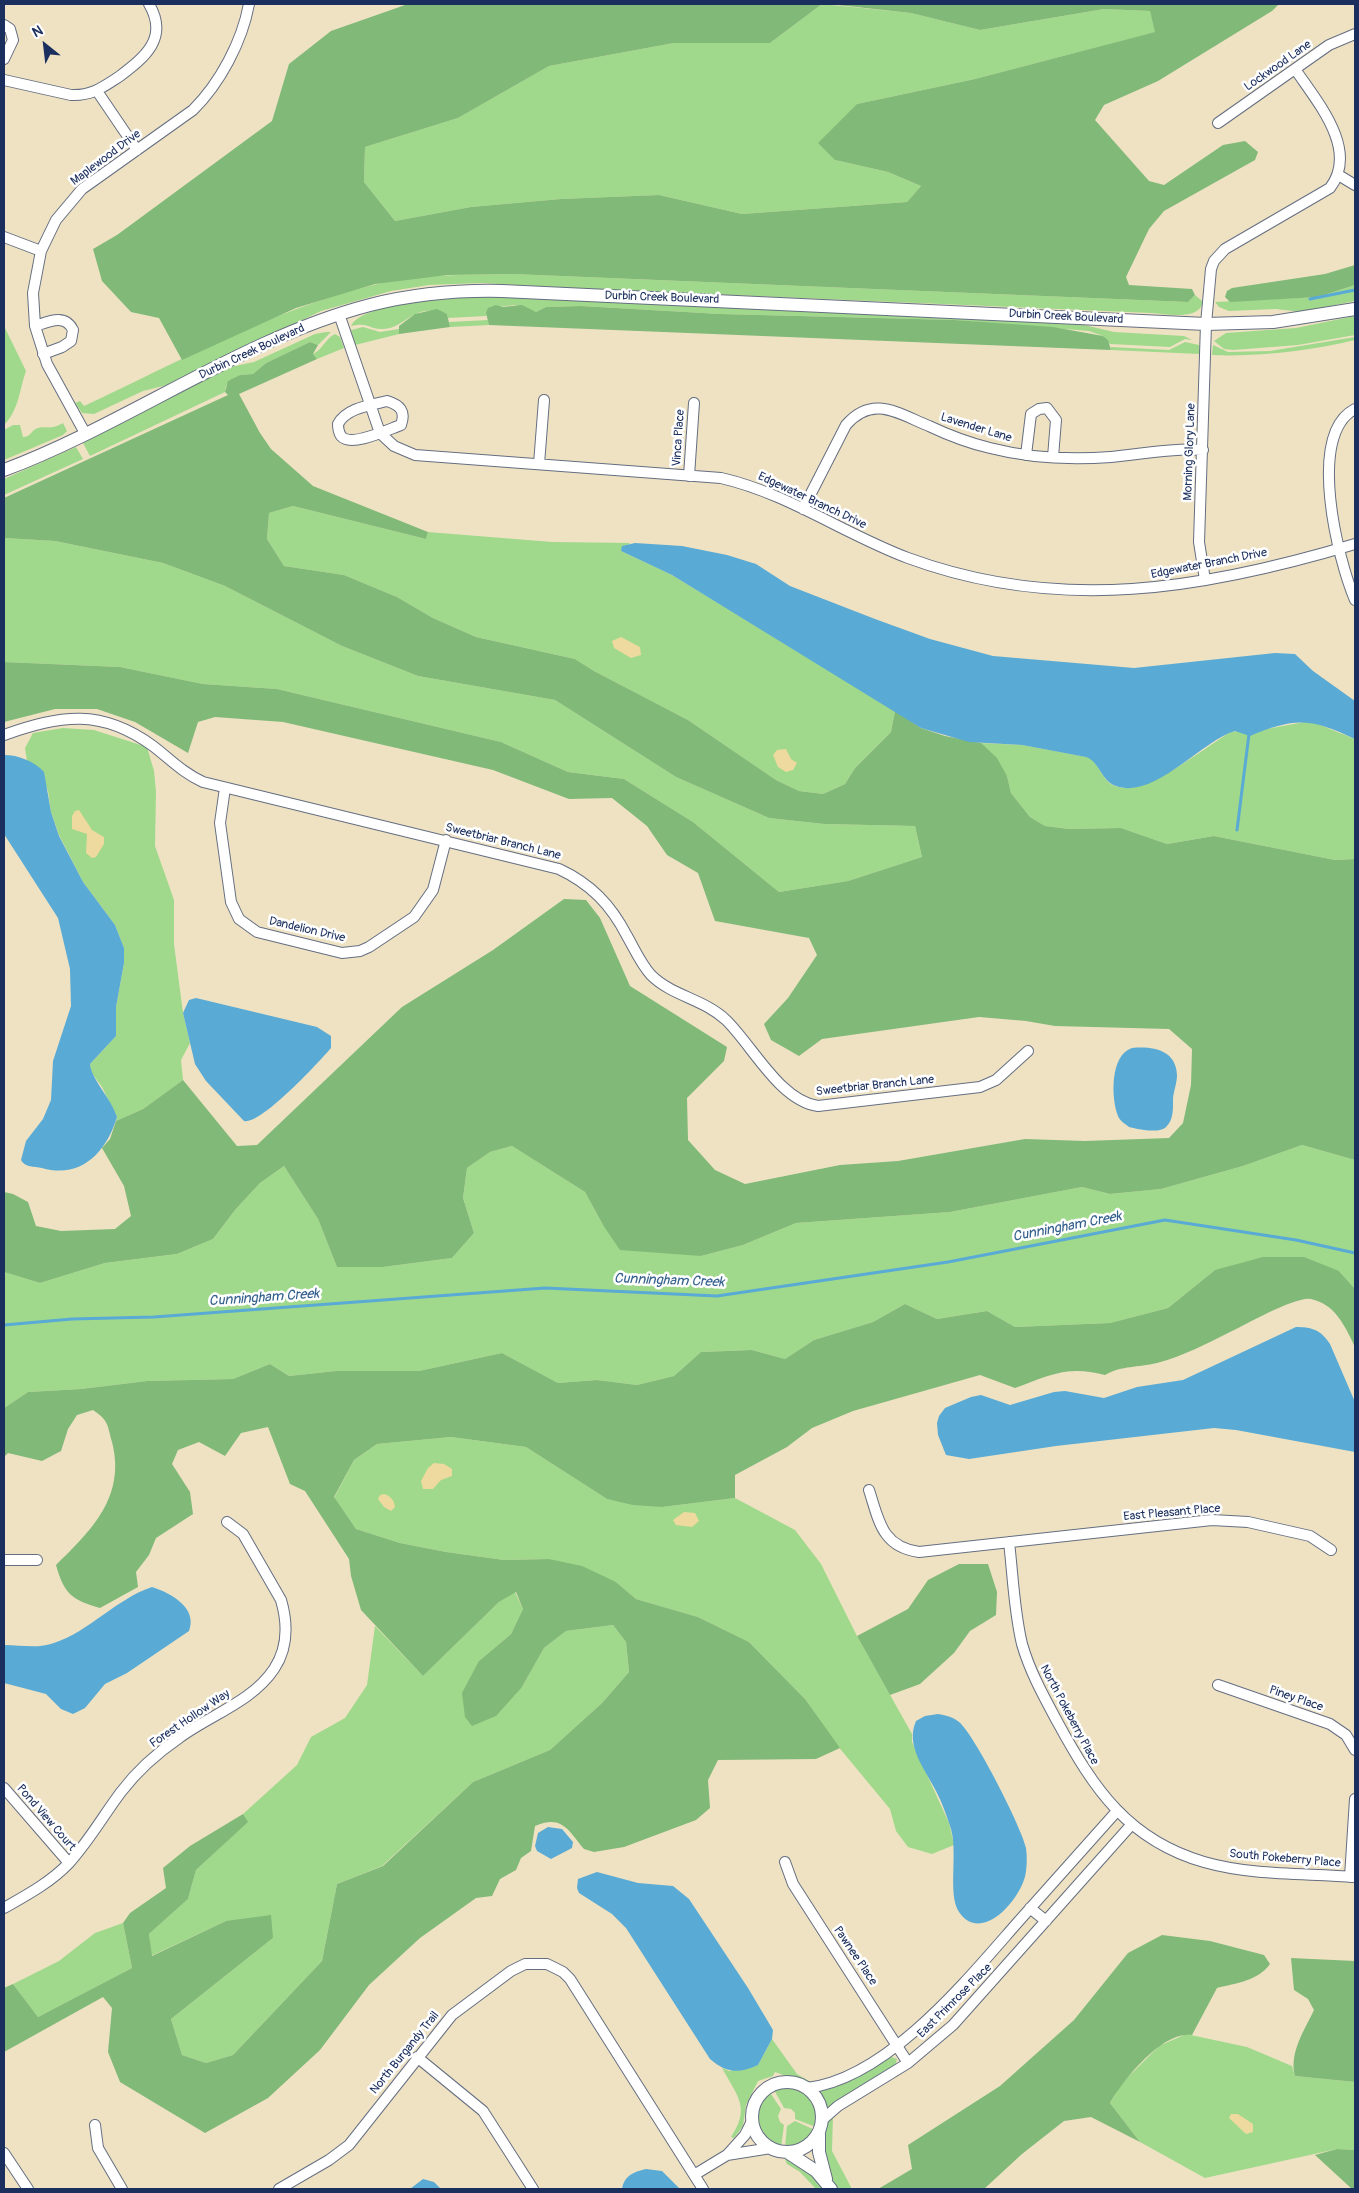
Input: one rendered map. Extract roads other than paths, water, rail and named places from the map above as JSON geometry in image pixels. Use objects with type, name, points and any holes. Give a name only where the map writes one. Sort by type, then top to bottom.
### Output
[{"type":"street","points":[[4,80],[71,95],[82,96],[98,91],[142,60],[150,50],[155,37],[156,24],[148,4]]},
{"type":"street","name":"Maplewood Drive","points":[[85,433],[43,354],[35,326],[32,293],[41,251],[56,220],[76,195],[96,178],[193,110],[211,91],[225,70],[249,5]]},
{"type":"street","points":[[4,26],[10,29],[13,40],[4,59]]},
{"type":"street","name":"Lockwood Lane","points":[[1218,123],[1329,45],[1355,34]]},
{"type":"street","points":[[1295,69],[1341,137],[1345,155],[1340,176],[1355,185]]},
{"type":"street","points":[[98,91],[137,150]]},
{"type":"street","name":"Morning Glory Lane","points":[[1205,580],[1199,542],[1206,324],[1211,269],[1219,255],[1322,193],[1340,176]]},
{"type":"street","points":[[4,238],[41,251]]},
{"type":"street","name":"Durbin Creek Boulevard","points":[[4,470],[285,336],[339,314],[400,298],[444,292],[480,290],[1206,324],[1273,322],[1355,309]]},
{"type":"street","name":"Edgewater Branch Drive","points":[[339,314],[369,406],[380,433],[394,446],[415,455],[721,478],[756,487],[853,534],[913,560],[964,575],[1020,586],[1056,590],[1126,591],[1205,580],[1355,544]]},
{"type":"street","points":[[35,326],[60,319],[67,322],[73,330],[71,340],[62,347],[43,354]]},
{"type":"street","points":[[540,464],[544,400]]},
{"type":"street","points":[[387,401],[397,404],[402,409],[404,416],[401,425],[349,441],[341,436],[338,424],[341,418],[369,406],[387,401]]},
{"type":"street","name":"Vinca Place","points":[[689,476],[694,403]]},
{"type":"street","points":[[1026,455],[1031,414],[1039,409],[1047,408],[1056,420],[1053,457]]},
{"type":"street","name":"Lavender Lane","points":[[802,510],[846,426],[855,417],[872,409],[890,409],[960,439],[989,448],[1026,455],[1099,458],[1172,450],[1203,450]]},
{"type":"street","points":[[1355,409],[1347,414],[1337,426],[1332,449],[1329,497],[1339,549],[1355,600]]},
{"type":"street","name":"Sweetbriar Branch Lane","points":[[4,735],[56,719],[74,718],[104,722],[140,737],[190,776],[225,788],[551,866],[582,880],[601,897],[617,916],[639,958],[652,975],[669,989],[712,1009],[725,1019],[788,1092],[802,1102],[818,1106],[980,1087],[996,1080],[1028,1051]]},
{"type":"street","name":"Dandelion Drive","points":[[225,788],[220,823],[231,902],[238,919],[257,932],[342,953],[360,951],[414,916],[433,890],[446,840]]},
{"type":"street","name":"East Pleasant Place","points":[[869,1490],[880,1526],[886,1535],[900,1547],[909,1551],[919,1552],[1212,1520],[1230,1520],[1310,1536],[1331,1550]]},
{"type":"street","name":"Forest Hollow Way","points":[[4,1908],[46,1883],[69,1863],[101,1822],[121,1792],[154,1757],[180,1737],[254,1691],[267,1678],[280,1658],[284,1646],[286,1623],[281,1600],[243,1534],[227,1522]]},
{"type":"street","name":"North Pokeberry Place","points":[[1009,1542],[1018,1620],[1028,1664],[1037,1686],[1081,1767],[1117,1811],[1132,1824]]},
{"type":"street","points":[[4,1560],[37,1560]]},
{"type":"street","name":"Piney Place","points":[[1218,1685],[1330,1724],[1346,1735],[1355,1750]]},
{"type":"street","name":"Pond View Court","points":[[4,1788],[69,1863]]},
{"type":"street","points":[[1353,1877],[1355,1799]]},
{"type":"street","name":"East Primrose Place","points":[[806,2088],[840,2081],[898,2045],[923,2024],[967,1980],[1117,1811]]},
{"type":"street","name":"East Primrose Place","points":[[822,2120],[838,2106],[908,2063],[952,2024],[1046,1922],[1132,1824]]},
{"type":"street","name":"South Pokeberry Place","points":[[1132,1824],[1182,1854],[1225,1867],[1353,1877]]},
{"type":"street","name":"Pawnee Place","points":[[785,1862],[793,1884],[908,2063]]},
{"type":"street","points":[[1030,1908],[1046,1922]]},
{"type":"street","name":"North Burgandy Trail","points":[[279,2189],[329,2160],[349,2144],[452,2015],[511,1971],[525,1964],[536,1963],[555,1967],[570,1979],[703,2189]]},
{"type":"street","points":[[417,2057],[483,2111],[533,2189]]},
{"type":"street","points":[[694,2175],[727,2155],[745,2135],[752,2120],[755,2101],[769,2086],[792,2082],[806,2088],[816,2098],[822,2120],[819,2134],[819,2152],[829,2186]]},
{"type":"street","points":[[752,2120],[758,2137],[771,2148]]},
{"type":"street","points":[[95,2126],[98,2148],[122,2189]]},
{"type":"street","points":[[786,2152],[801,2148],[819,2134]]},
{"type":"street","points":[[727,2155],[771,2148],[786,2152],[807,2164],[829,2186]]},
{"type":"street","points":[[4,2153],[28,2189]]},
{"type":"water","points":[[635,543],[682,546],[727,555],[756,564],[790,586],[875,619],[930,639],[993,656],[1134,668],[1275,653],[1295,654],[1313,671],[1355,701],[1355,739],[1326,727],[1303,722],[1279,726],[1250,736],[1235,731],[1207,746],[1177,768],[1146,785],[1131,788],[1116,786],[1107,780],[1091,759],[1086,757],[1022,745],[969,742],[921,728],[672,575],[621,551],[622,546]]},
{"type":"water","points":[[4,755],[26,759],[44,772],[51,812],[59,836],[83,882],[115,925],[124,948],[124,963],[116,1007],[116,1036],[90,1064],[94,1076],[117,1117],[106,1142],[99,1152],[80,1166],[69,1170],[30,1166],[21,1160],[26,1141],[43,1119],[51,1100],[53,1061],[71,1006],[70,969],[58,918],[4,834]]},
{"type":"water","points":[[196,998],[317,1027],[331,1036],[331,1048],[276,1104],[252,1120],[244,1121],[206,1081],[195,1064],[183,1013],[189,1000]]},
{"type":"water","points":[[1132,1048],[1148,1048],[1162,1051],[1168,1055],[1176,1067],[1177,1078],[1172,1117],[1169,1124],[1163,1129],[1148,1130],[1129,1127],[1118,1116],[1114,1099],[1116,1068],[1125,1052]]},
{"type":"water","points":[[1296,1327],[1320,1332],[1330,1344],[1355,1402],[1355,1452],[1236,1430],[1214,1428],[1056,1446],[969,1459],[946,1455],[938,1435],[937,1423],[939,1416],[945,1408],[971,1397],[981,1395],[1010,1405],[1054,1392],[1065,1391],[1104,1398],[1137,1387],[1183,1380]]},
{"type":"water","points":[[152,1587],[167,1593],[181,1603],[190,1615],[189,1631],[127,1673],[105,1684],[85,1708],[73,1714],[61,1709],[46,1694],[4,1683],[4,1645],[48,1645],[67,1638],[127,1599]]},
{"type":"water","points":[[938,1714],[949,1716],[959,1722],[966,1730],[986,1762],[1007,1803],[1023,1837],[1026,1848],[1026,1871],[1018,1893],[1000,1914],[990,1921],[979,1923],[968,1921],[959,1912],[954,1894],[954,1847],[950,1826],[940,1799],[922,1766],[915,1748],[913,1730],[916,1721],[925,1716]]},
{"type":"water","points":[[548,1827],[562,1829],[573,1842],[572,1848],[551,1859],[537,1851],[535,1846],[538,1833]]},
{"type":"water","points":[[597,1872],[638,1883],[673,1886],[689,1899],[748,1988],[773,2030],[772,2039],[758,2065],[745,2070],[733,2071],[716,2064],[710,2059],[626,1928],[612,1914],[579,1893],[577,1888],[578,1879]]},
{"type":"water","points":[[646,2169],[662,2171],[680,2189],[622,2189],[630,2175]]},
{"type":"water","points":[[423,2179],[434,2182],[441,2189],[410,2189]]},
{"type":"waterway","points":[[1310,299],[1355,290]]},
{"type":"waterway","points":[[1237,830],[1249,734]]},
{"type":"waterway","name":"Cunningham Creek","points":[[4,1325],[72,1319],[154,1317],[545,1288],[717,1296],[948,1262],[1165,1220],[1296,1240],[1355,1253]]}]
